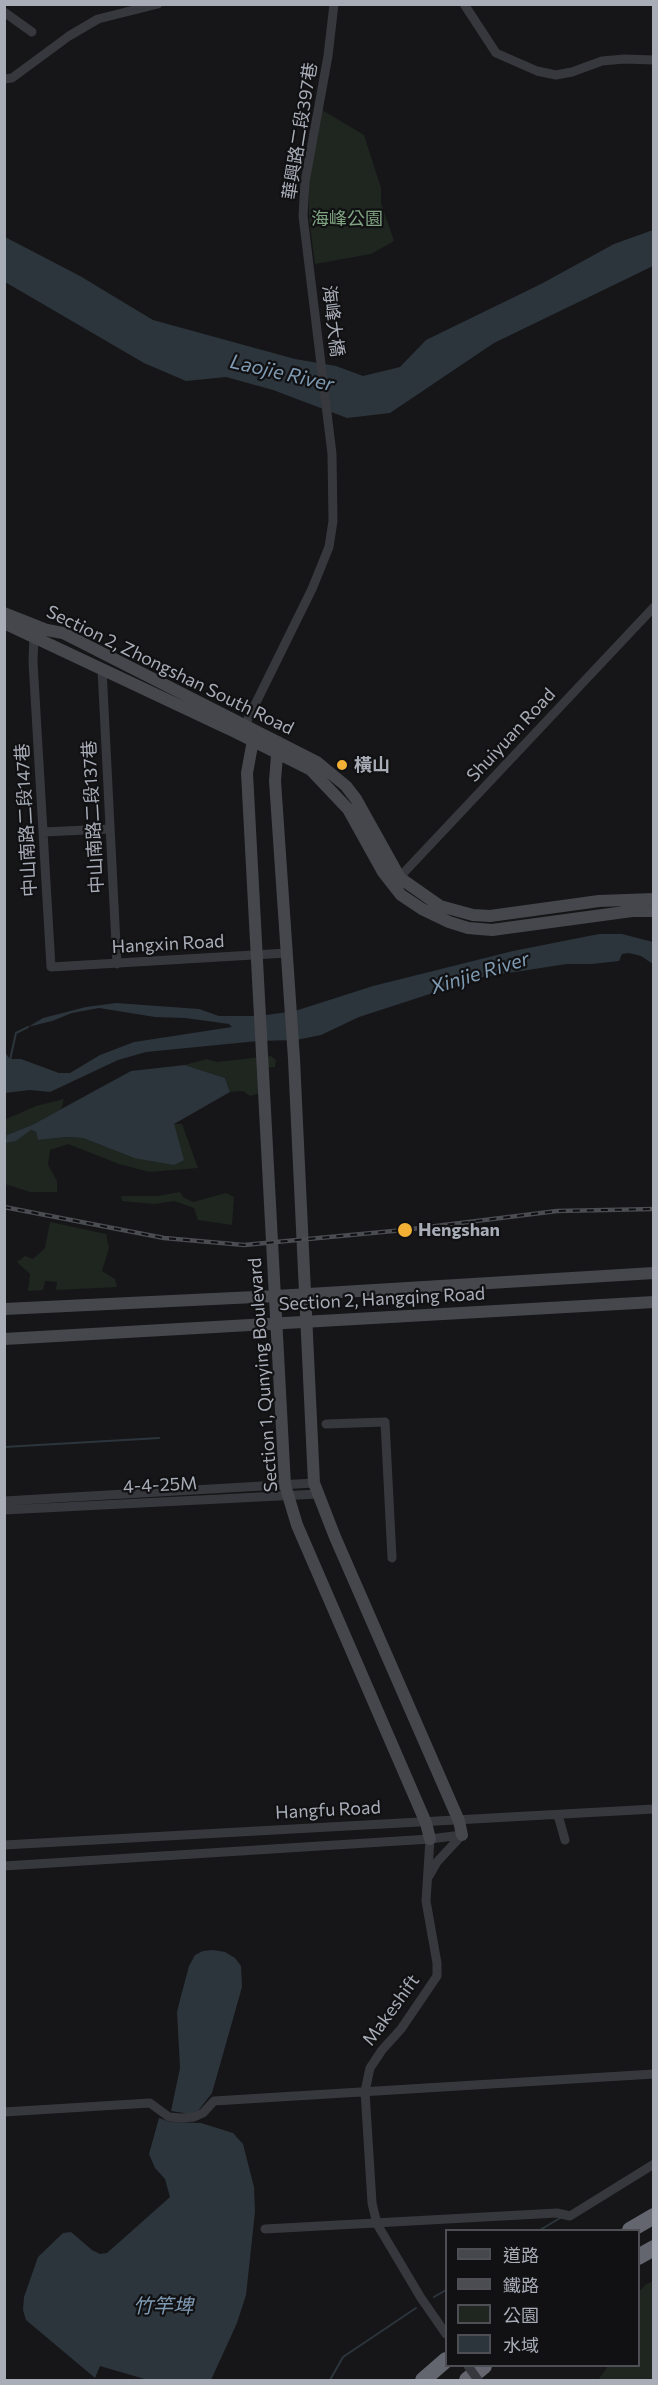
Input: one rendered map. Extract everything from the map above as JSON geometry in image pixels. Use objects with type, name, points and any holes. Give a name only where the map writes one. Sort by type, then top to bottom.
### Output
[{"type":"highway","points":[[632,2229],[654,2217]]},
{"type":"highway","points":[[640,2256],[654,2248]]},
{"type":"highway","points":[[423,2380],[445,2362]]},
{"type":"highway","points":[[467,2380],[483,2367]]},
{"type":"street","points":[[4,79],[12,78],[69,36],[98,19],[158,4]]},
{"type":"street","name":"華興路二段397巷","points":[[309,263],[303,216],[304,182],[328,56],[334,4]]},
{"type":"street","points":[[464,4],[496,53],[537,70],[556,75],[602,61],[624,58],[654,60]]},
{"type":"street","points":[[4,12],[32,32]]},
{"type":"street","name":"海峰大橋","points":[[247,733],[312,589],[329,547],[333,521],[333,454],[309,263]]},
{"type":"street","name":"Shuiyuan Road","points":[[396,881],[654,607]]},
{"type":"street","name":"Section 2, Zhongshan South Road","points":[[4,613],[47,630],[63,633],[247,733]]},
{"type":"street","name":"Section 2, Zhongshan South Road","points":[[4,623],[247,733],[314,766],[348,809],[383,872],[396,881]]},
{"type":"street","name":"中山南路二段147巷","points":[[34,635],[33,662],[51,967]]},
{"type":"street","name":"中山南路二段137巷","points":[[102,669],[117,964]]},
{"type":"street","points":[[247,733],[256,956]]},
{"type":"street","points":[[278,748],[275,781],[294,1059],[303,1294],[316,1489],[459,1821],[462,1835],[437,1862],[428,1878]]},
{"type":"street","points":[[43,832],[109,829]]},
{"type":"street","points":[[396,881],[440,906],[473,915],[490,916],[599,901],[654,899]]},
{"type":"street","points":[[396,881],[401,896],[449,922],[468,928],[492,930],[632,911],[654,911]]},
{"type":"street","name":"Hangxin Road","points":[[51,967],[287,953]]},
{"type":"street","name":"Section 1, Qunying Boulevard","points":[[256,956],[286,1490],[297,1525],[426,1823],[430,1839]]},
{"type":"street","name":"Section 2, Hangqing Road","points":[[4,1309],[276,1296],[654,1272]]},
{"type":"street","name":"Section 2, Hangqing Road","points":[[4,1339],[654,1302]]},
{"type":"street","points":[[326,1424],[385,1422],[392,1558]]},
{"type":"street","name":"4-4-25M","points":[[4,1501],[316,1489]]},
{"type":"street","name":"4-4-25M","points":[[4,1510],[286,1490]]},
{"type":"street","name":"Hangfu Road","points":[[4,1845],[654,1809]]},
{"type":"street","points":[[558,1815],[565,1840]]},
{"type":"street","name":"Hangfu Road","points":[[4,1866],[430,1839],[462,1835]]},
{"type":"street","name":"Makeshift","points":[[365,2091],[370,2068],[382,2050],[401,2029],[437,1976],[437,1963],[426,1901],[430,1839]]},
{"type":"street","points":[[4,2112],[150,2103],[169,2117],[182,2118],[194,2117],[203,2113],[214,2101],[654,2074]]},
{"type":"street","points":[[365,2091],[372,2203],[377,2224],[421,2298],[445,2331]]},
{"type":"street","points":[[265,2229],[557,2213],[570,2216],[654,2164]]},
{"type":"street","points":[[469,2367],[478,2380]]},
{"type":"green space","name":"海峰公園","points":[[322,110],[364,135],[381,188],[381,203],[394,241],[371,254],[315,264],[309,218],[309,181]]},
{"type":"green space","points":[[271,1056],[276,1060],[275,1067],[264,1068],[260,1093],[250,1096],[243,1091],[230,1092],[225,1078],[185,1065],[207,1059],[217,1062]]},
{"type":"green space","points":[[64,1099],[61,1109],[32,1125],[7,1135],[16,1141],[30,1130],[36,1132],[38,1140],[83,1138],[134,1158],[174,1124],[182,1124],[198,1168],[149,1172],[119,1164],[68,1144],[50,1150],[48,1165],[57,1181],[57,1192],[30,1192],[5,1184],[4,1120],[36,1106]]},
{"type":"green space","points":[[180,1192],[183,1197],[193,1202],[226,1193],[234,1197],[232,1225],[198,1220],[194,1208],[174,1201],[154,1204],[122,1201],[121,1196],[157,1196]]},
{"type":"green space","points":[[50,1222],[106,1234],[109,1248],[102,1271],[115,1279],[117,1287],[56,1290],[57,1282],[45,1281],[43,1290],[28,1291],[30,1274],[17,1262],[25,1256],[33,1259],[45,1248]]},
{"type":"green space","points":[[653,2281],[653,2379],[598,2380],[607,2367],[640,2367],[640,2291]]},
{"type":"water","name":"Laojie River","points":[[653,230],[653,266],[494,343],[390,413],[347,418],[273,390],[226,377],[186,381],[144,363],[5,282],[5,237],[80,276],[153,320],[295,359],[336,366],[363,376],[400,367],[426,340],[541,284],[614,244]]},
{"type":"water","name":"Xinjie River","points":[[599,934],[622,934],[653,942],[653,964],[641,956],[629,953],[622,954],[619,961],[567,964],[482,977],[359,1017],[321,1035],[296,1040],[258,1041],[146,1052],[118,1060],[50,1092],[30,1090],[5,1093],[4,1051],[10,1059],[21,1059],[59,1073],[70,1073],[100,1055],[134,1042],[232,1027],[229,1024],[185,1018],[155,1017],[99,1008],[72,1013],[28,1027],[43,1018],[86,1007],[116,1003],[199,1009],[219,1016],[259,1016],[295,1011],[373,986],[513,951]]},
{"type":"water","points":[[185,1065],[225,1078],[230,1092],[174,1124],[184,1160],[174,1165],[134,1158],[83,1138],[38,1140],[36,1132],[31,1130],[16,1141],[5,1143],[7,1135],[32,1125],[131,1071]]},
{"type":"water","points":[[213,1950],[225,1952],[235,1958],[241,1966],[242,1987],[212,2093],[198,2111],[190,2114],[171,2111],[180,2068],[177,2012],[181,1996],[189,1966],[195,1955]]},
{"type":"water","name":"竹竿埤","points":[[159,2118],[170,2122],[201,2123],[233,2133],[243,2144],[254,2187],[255,2212],[246,2295],[237,2323],[211,2380],[148,2380],[100,2366],[95,2378],[26,2320],[23,2310],[24,2297],[38,2257],[63,2233],[71,2232],[92,2250],[100,2254],[107,2253],[170,2197],[165,2179],[155,2168],[149,2154]]},
{"type":"waterway","points":[[10,1060],[16,1033],[28,1027]]},
{"type":"waterway","points":[[4,1447],[159,1438]]},
{"type":"waterway","points":[[542,2229],[560,2218]]},
{"type":"waterway","points":[[434,2297],[445,2291]]},
{"type":"waterway","points":[[330,2380],[343,2357],[416,2308]]},
{"type":"railway","points":[[4,1207],[164,1238],[244,1245],[404,1230],[557,1211],[654,1209]]},
{"type":"place","name":"橫山","points":[[342,765]]},
{"type":"place","name":"Hengshan","points":[[405,1230]]}]
